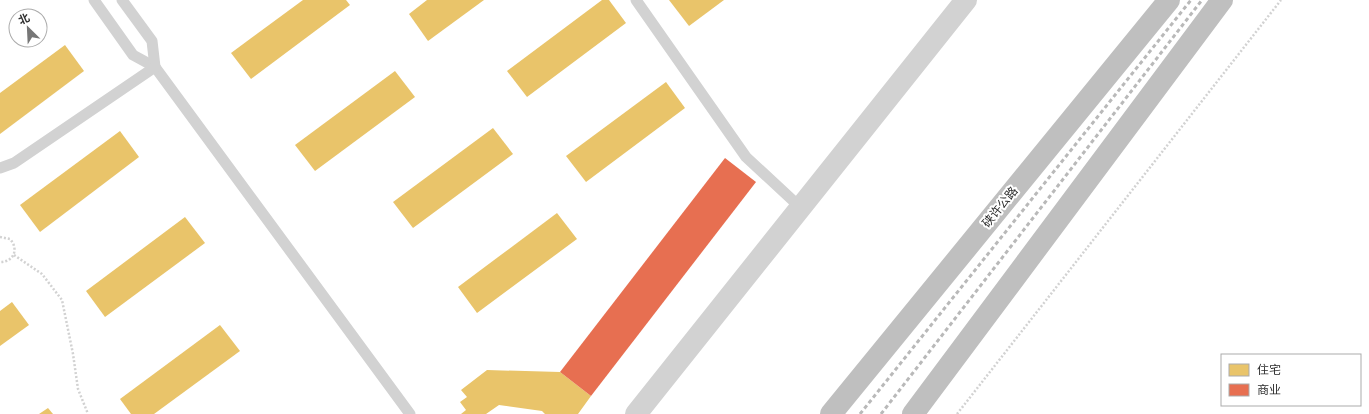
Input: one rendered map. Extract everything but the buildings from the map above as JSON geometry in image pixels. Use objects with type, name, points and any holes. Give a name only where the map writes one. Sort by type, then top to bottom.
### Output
[{"type":"highway","name":"硖许公路","points":[[831,414],[1169,0]]},
{"type":"highway","points":[[913,414],[1222,0]]},
{"type":"street","points":[[636,414],[966,0]]},
{"type":"lane","points":[[94,0],[133,55],[155,66],[410,414]]},
{"type":"lane","points":[[122,0],[152,41],[155,66]]},
{"type":"lane","points":[[636,0],[746,157],[800,208]]},
{"type":"lane","points":[[0,168],[14,163],[155,66]]},
{"type":"path","points":[[957,414],[1281,0]]},
{"type":"path","points":[[0,237],[6,237],[13,242],[15,250],[14,255],[8,261],[0,262]]},
{"type":"path","points":[[14,255],[42,274],[62,300],[73,354],[78,389],[88,414]]},
{"type":"railway","points":[[860,414],[1191,0]]},
{"type":"railway","points":[[881,414],[1202,0]]}]
